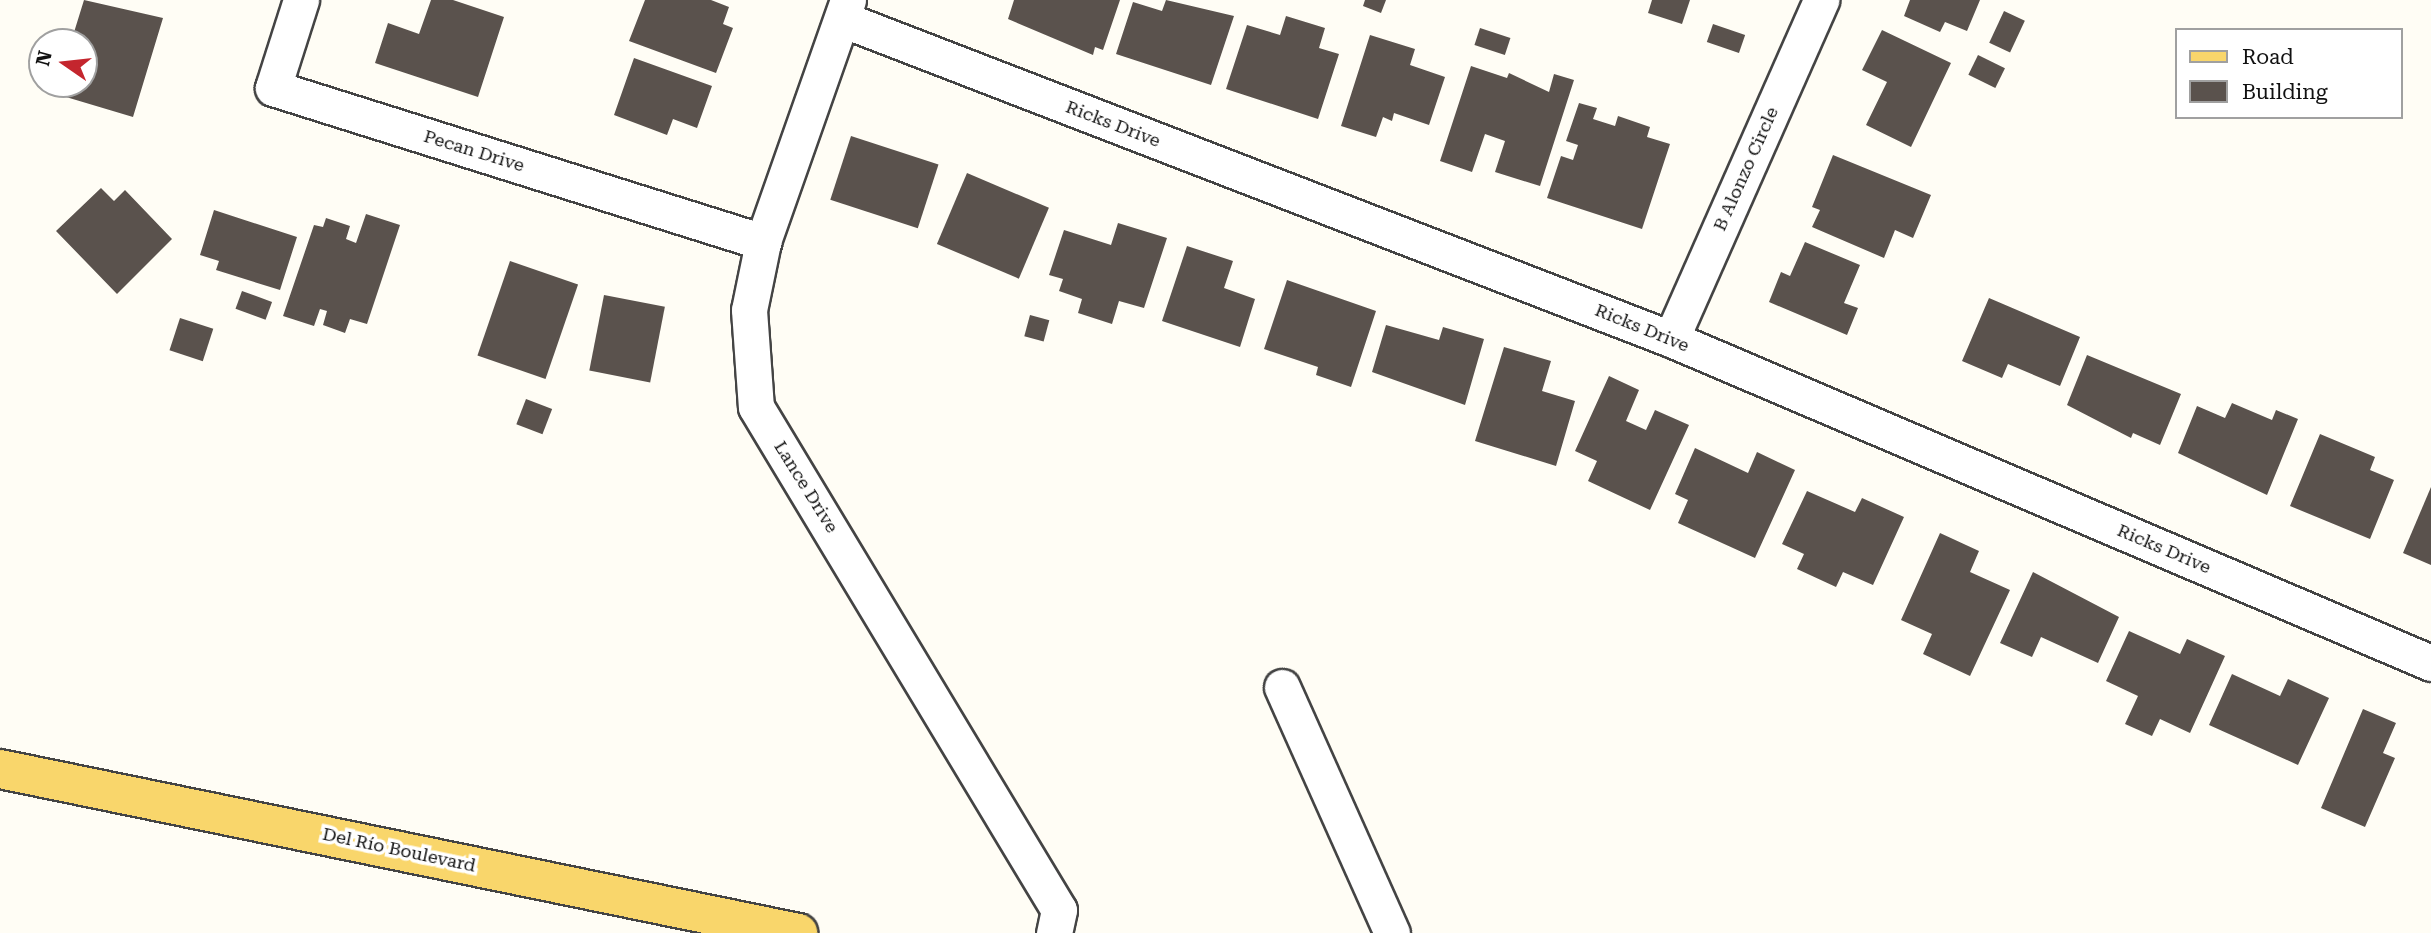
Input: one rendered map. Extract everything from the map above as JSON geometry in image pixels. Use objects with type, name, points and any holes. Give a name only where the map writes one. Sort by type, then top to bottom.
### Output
[{"type":"main road","name":"Del Río Boulevard","points":[[0,769],[798,933]]},
{"type":"street","name":"Pecan Drive","points":[[301,0],[273,88],[763,242]]},
{"type":"street","name":"B Alonzo Circle","points":[[1671,339],[1821,0]]},
{"type":"street","name":"Lance Drive","points":[[845,10],[763,242],[749,310],[756,407],[1059,910],[1054,933]]},
{"type":"street","name":"Ricks Drive","points":[[845,10],[1671,339],[2431,663]]},
{"type":"street","points":[[1282,687],[1392,933]]},
{"type":"building","points":[[84,0],[163,18],[133,117],[69,98],[98,98],[98,28],[75,28]]},
{"type":"building","points":[[431,0],[453,0],[504,17],[478,97],[375,63],[388,23],[419,34]]},
{"type":"building","points":[[645,0],[711,0],[729,7],[723,24],[733,28],[716,73],[629,41]]},
{"type":"building","points":[[1014,0],[1120,0],[1103,50],[1095,47],[1093,55],[1008,19]]},
{"type":"building","points":[[1166,0],[1234,16],[1211,85],[1116,54],[1133,2],[1162,11]]},
{"type":"building","points":[[1365,0],[1386,0],[1381,13],[1363,6]]},
{"type":"building","points":[[1652,0],[1690,0],[1682,24],[1648,13]]},
{"type":"building","points":[[1910,0],[1980,0],[1967,31],[1945,22],[1940,32],[1904,16]]},
{"type":"building","points":[[2004,11],[2025,21],[2010,52],[1989,43]]},
{"type":"building","points":[[1286,16],[1325,28],[1319,48],[1339,54],[1318,119],[1226,89],[1247,25],[1280,35]]},
{"type":"building","points":[[1713,24],[1745,35],[1739,53],[1707,42]]},
{"type":"building","points":[[1480,28],[1510,38],[1505,55],[1474,45]]},
{"type":"building","points":[[1882,30],[1951,63],[1911,147],[1866,125],[1887,82],[1862,70]]},
{"type":"building","points":[[1370,35],[1415,49],[1410,65],[1445,77],[1429,125],[1394,113],[1392,121],[1383,117],[1376,137],[1341,126]]},
{"type":"building","points":[[1978,55],[2005,68],[1995,88],[1968,75]]},
{"type":"building","points":[[634,58],[712,86],[697,128],[673,119],[667,135],[614,115]]},
{"type":"building","points":[[1471,66],[1507,78],[1509,73],[1549,92],[1554,74],[1574,80],[1540,186],[1495,172],[1505,141],[1485,134],[1472,172],[1440,161]]},
{"type":"building","points":[[1579,103],[1597,108],[1593,119],[1615,126],[1618,116],[1650,127],[1647,137],[1670,144],[1642,229],[1547,198],[1561,156],[1573,160],[1578,145],[1566,141]]},
{"type":"building","points":[[851,136],[938,164],[918,228],[830,200]]},
{"type":"building","points":[[1833,155],[1931,195],[1913,238],[1895,230],[1884,258],[1812,227],[1820,210],[1812,207]]},
{"type":"building","points":[[967,173],[1049,208],[1019,279],[937,244]]},
{"type":"building","points":[[101,188],[114,201],[125,190],[172,239],[117,294],[56,231]]},
{"type":"building","points":[[214,210],[297,237],[280,290],[216,270],[219,261],[200,255]]},
{"type":"building","points":[[366,214],[400,225],[367,324],[350,319],[345,333],[323,325],[327,311],[320,309],[314,326],[283,316],[314,225],[323,227],[326,218],[350,226],[346,239],[356,243]]},
{"type":"building","points":[[1118,223],[1167,238],[1144,308],[1119,301],[1112,324],[1078,313],[1082,299],[1059,291],[1063,279],[1049,275],[1064,230],[1111,245]]},
{"type":"building","points":[[1805,242],[1860,265],[1844,303],[1858,308],[1847,335],[1769,302],[1781,272],[1790,276]]},
{"type":"building","points":[[1187,246],[1233,261],[1224,288],[1255,299],[1240,347],[1162,321]]},
{"type":"building","points":[[510,261],[578,284],[546,379],[477,356]]},
{"type":"building","points":[[1287,280],[1376,311],[1351,387],[1316,375],[1318,367],[1264,349]]},
{"type":"building","points":[[242,291],[272,302],[266,320],[236,309]]},
{"type":"building","points":[[604,295],[665,307],[650,382],[589,371]]},
{"type":"building","points":[[1989,298],[2080,337],[2060,386],[2008,364],[2002,378],[1962,361]]},
{"type":"building","points":[[1030,315],[1049,320],[1044,341],[1024,336]]},
{"type":"building","points":[[180,318],[213,329],[203,361],[169,350]]},
{"type":"building","points":[[1386,325],[1439,340],[1443,327],[1484,339],[1465,405],[1372,372]]},
{"type":"building","points":[[1504,347],[1551,361],[1542,391],[1575,401],[1556,466],[1475,441]]},
{"type":"building","points":[[2087,355],[2181,394],[2160,445],[2133,433],[2131,438],[2067,405]]},
{"type":"building","points":[[1609,376],[1639,390],[1626,421],[1646,430],[1655,410],[1689,425],[1650,510],[1588,481],[1597,461],[1575,451]]},
{"type":"building","points":[[526,399],[552,409],[542,434],[516,424]]},
{"type":"building","points":[[2232,403],[2272,420],[2276,410],[2298,419],[2267,495],[2178,453],[2197,406],[2225,418]]},
{"type":"building","points":[[2320,434],[2375,457],[2370,470],[2394,480],[2370,539],[2290,506]]},
{"type":"building","points":[[1695,448],[1748,473],[1757,452],[1795,470],[1755,558],[1678,523],[1688,500],[1675,494]]},
{"type":"building","points":[[2431,487],[2431,565],[2403,553]]},
{"type":"building","points":[[1807,491],[1855,512],[1862,498],[1904,517],[1873,585],[1843,572],[1836,587],[1797,569],[1804,554],[1782,544]]},
{"type":"building","points":[[1940,533],[1979,551],[1970,572],[2010,590],[1970,676],[1923,654],[1932,634],[1901,620]]},
{"type":"building","points":[[2033,572],[2119,617],[2098,663],[2041,637],[2032,657],[2000,643]]},
{"type":"building","points":[[2129,631],[2180,654],[2187,639],[2225,656],[2190,733],[2160,719],[2152,736],[2125,724],[2138,696],[2106,681]]},
{"type":"building","points":[[2232,674],[2280,696],[2288,679],[2329,698],[2298,765],[2209,725]]},
{"type":"building","points":[[2363,709],[2396,723],[2383,753],[2395,758],[2365,827],[2321,808]]}]
